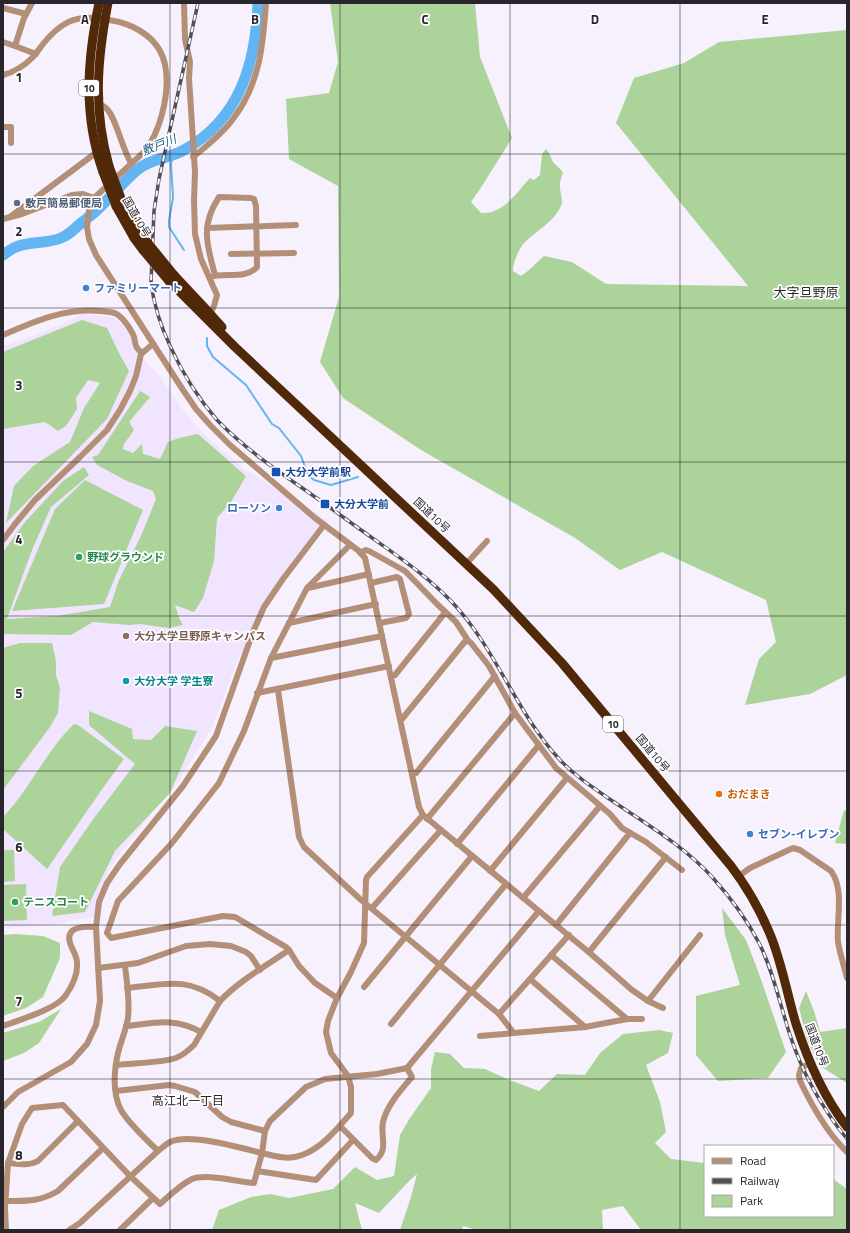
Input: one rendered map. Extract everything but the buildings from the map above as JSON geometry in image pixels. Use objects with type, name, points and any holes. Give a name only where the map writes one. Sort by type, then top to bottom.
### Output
[{"type":"highway","name":"国道10号","points":[[99,3],[101,18],[98,104],[106,169]]},
{"type":"highway","name":"国道10号","points":[[108,3],[101,18],[90,58],[88,82],[90,113],[97,152],[106,169],[134,238],[143,250],[280,390],[493,589],[562,663],[739,876],[758,907],[771,935],[796,1024],[810,1063],[823,1090],[847,1127]]},
{"type":"highway","name":"国道10号","points":[[119,203],[172,278]]},
{"type":"street","points":[[15,46],[26,14],[32,3]]},
{"type":"street","points":[[184,3],[185,39],[190,62],[189,78],[195,234],[199,254],[212,276]]},
{"type":"street","points":[[193,155],[220,134],[233,120],[250,92],[263,44],[266,3]]},
{"type":"street","points":[[3,8],[26,14]]},
{"type":"street","points":[[3,76],[20,68],[36,54],[56,31],[66,23],[78,18],[101,18],[130,26],[147,35],[159,48],[165,66],[166,89],[158,129],[149,146],[94,198],[87,222],[89,239],[96,255],[191,402],[211,426],[230,445],[324,525],[360,553],[366,560],[418,807],[425,817],[589,952],[619,979],[648,1001],[663,1008]]},
{"type":"street","points":[[3,42],[36,54]]},
{"type":"street","points":[[98,104],[105,107],[110,114],[126,155],[131,163]]},
{"type":"street","points":[[3,127],[10,127],[11,143]]},
{"type":"street","points":[[6,218],[97,152]]},
{"type":"street","points":[[6,218],[72,195],[83,194],[94,198]]},
{"type":"street","points":[[208,316],[217,295],[212,276],[207,246],[207,228],[212,207],[219,198],[254,199],[256,206],[257,226],[257,267],[253,271],[234,275],[212,276]]},
{"type":"street","points":[[207,228],[296,225]]},
{"type":"street","points":[[231,254],[294,253]]},
{"type":"street","points":[[3,335],[58,314],[84,310],[112,312],[123,320],[133,335],[136,348],[142,353]]},
{"type":"street","points":[[3,540],[20,516],[80,458],[106,430],[118,414],[130,391],[136,376],[142,353],[153,344]]},
{"type":"street","points":[[3,1107],[18,1092],[71,1062],[87,1044],[96,1025],[100,1001],[96,927],[100,902],[107,883],[120,864],[183,786],[216,736],[253,632],[264,607],[278,585],[324,525]]},
{"type":"street","points":[[466,564],[487,541]]},
{"type":"street","points":[[337,998],[315,983],[299,966],[289,950],[276,940],[236,917],[224,916],[111,938],[107,933],[118,901],[172,843],[219,783],[244,731],[271,658],[307,588],[350,545]]},
{"type":"street","points":[[360,553],[366,550],[369,551],[405,571],[456,622],[466,635],[467,640],[487,663],[515,713],[554,766],[610,814],[620,826],[646,842],[682,870]]},
{"type":"street","points":[[307,588],[369,574]]},
{"type":"street","points":[[371,583],[397,578],[400,579],[409,614],[406,618],[380,623]]},
{"type":"street","points":[[289,623],[376,604]]},
{"type":"street","points":[[391,676],[395,675],[444,614]]},
{"type":"street","points":[[271,658],[382,636]]},
{"type":"street","points":[[400,719],[402,719],[467,640]]},
{"type":"street","points":[[257,693],[278,690],[389,666]]},
{"type":"street","points":[[412,774],[416,773],[495,676]]},
{"type":"street","points":[[278,690],[300,841],[304,847],[372,908],[499,1014],[513,1032]]},
{"type":"street","points":[[70,1230],[80,1223],[158,1150],[170,1141],[182,1138],[203,1139],[284,1158],[301,1156],[311,1151],[340,1126],[351,1113],[351,1086],[348,1076],[331,1053],[326,1032],[328,1020],[337,998],[364,943],[366,880],[425,817],[515,713]]},
{"type":"street","points":[[457,844],[539,745]]},
{"type":"street","points":[[490,871],[567,778]]},
{"type":"street","points":[[523,898],[600,806]]},
{"type":"street","points":[[372,908],[441,830]]},
{"type":"street","points":[[556,925],[630,833]]},
{"type":"street","points":[[739,876],[757,865],[793,848],[800,850],[831,871],[837,885],[839,899],[838,943],[847,978]]},
{"type":"street","points":[[364,987],[472,856]]},
{"type":"street","points":[[589,952],[666,857]]},
{"type":"street","points":[[391,1024],[506,884]]},
{"type":"street","points":[[6,1230],[8,1163],[22,1124],[32,1108],[63,1105],[130,1176],[160,1204],[176,1189],[194,1178],[211,1177],[254,1183],[262,1153],[265,1132],[270,1121],[306,1087],[326,1079],[377,1074],[407,1068],[539,912]]},
{"type":"street","points":[[3,1026],[51,1007],[66,996],[76,973],[78,964],[77,956],[70,943],[71,933],[79,926],[96,927]]},
{"type":"street","points":[[648,1001],[700,935]]},
{"type":"street","points":[[499,1014],[569,936]]},
{"type":"street","points":[[98,968],[125,966],[149,961],[186,946],[210,944],[231,946],[246,952],[251,956],[260,970]]},
{"type":"street","points":[[116,1065],[177,1058],[189,1050],[220,1001],[232,989],[289,950]]},
{"type":"street","points":[[551,955],[627,1019]]},
{"type":"street","points":[[125,966],[128,988],[128,1013],[116,1065],[115,1081],[117,1100],[126,1117],[158,1150]]},
{"type":"street","points":[[530,979],[586,1027]]},
{"type":"street","points":[[128,988],[171,983],[191,985],[209,992],[220,1001]]},
{"type":"street","points":[[480,1036],[586,1027],[627,1019],[642,1019]]},
{"type":"street","points":[[126,1026],[170,1022],[184,1024],[201,1032]]},
{"type":"street","points":[[810,1063],[801,1068],[799,1075],[800,1081],[822,1121],[847,1152]]},
{"type":"street","points":[[340,1126],[372,1158],[376,1160],[381,1156],[384,1149],[383,1123],[386,1112],[412,1077],[407,1068]]},
{"type":"street","points":[[116,1091],[169,1085],[175,1086],[195,1092],[222,1117],[231,1122],[265,1132]]},
{"type":"street","points":[[8,1163],[33,1164],[38,1161],[78,1121]]},
{"type":"street","points":[[257,1171],[316,1180],[353,1140]]},
{"type":"street","points":[[6,1201],[32,1201],[50,1196],[58,1191],[103,1148]]},
{"type":"street","points":[[120,1230],[153,1198]]},
{"type":"shaded area","name":"大分大学旦野原キャンパス","points":[[81,314],[113,317],[129,332],[137,352],[161,378],[193,423],[209,439],[243,468],[329,521],[288,571],[262,612],[237,661],[211,729],[174,788],[152,813],[112,864],[103,884],[93,918],[84,918],[51,925],[3,928],[3,346],[60,325]]},
{"type":"green space","points":[[330,3],[475,3],[480,57],[512,138],[471,202],[481,213],[496,210],[509,202],[530,178],[534,180],[540,175],[542,154],[546,149],[553,162],[563,172],[560,181],[562,203],[553,218],[522,245],[515,261],[513,271],[521,276],[544,256],[572,262],[606,284],[748,286],[616,123],[634,78],[684,63],[719,42],[847,30],[847,675],[810,694],[745,705],[759,659],[776,642],[766,600],[662,552],[620,570],[575,538],[421,450],[343,398],[320,362],[339,297],[338,186],[289,159],[286,99],[329,93],[338,62]]},
{"type":"green space","points":[[82,320],[107,328],[129,371],[107,419],[6,523],[14,486],[33,466],[70,442],[84,408],[100,383],[88,380],[76,398],[77,409],[66,426],[58,431],[45,422],[3,429],[3,352]]},
{"type":"green space","points":[[140,391],[150,397],[129,422],[134,430],[124,444],[123,449],[133,453],[142,444],[143,454],[160,459],[168,442],[198,434],[246,476],[231,502],[217,518],[214,561],[203,598],[194,612],[175,605],[183,625],[168,628],[140,624],[129,625],[93,622],[71,635],[3,634],[3,552],[25,522],[63,481],[84,467],[89,475],[51,507],[32,550],[7,619],[57,616],[110,607],[119,580],[141,536],[156,499],[153,491],[127,481],[97,465],[92,457],[98,455]]},
{"type":"green space","name":"野球グラウンド","points":[[85,480],[143,510],[104,604],[12,611],[55,509]]},
{"type":"green space","points":[[20,643],[52,643],[56,661],[56,675],[60,688],[58,713],[50,727],[3,790],[3,648]]},
{"type":"green space","points":[[89,711],[132,729],[133,739],[151,740],[165,726],[197,731],[170,793],[115,851],[85,912],[52,916],[60,867],[94,818],[135,764],[89,725]]},
{"type":"green space","points":[[74,724],[78,725],[124,759],[47,869],[3,829],[3,817],[22,794],[55,746]]},
{"type":"green space","points":[[844,810],[847,811],[847,844],[835,843]]},
{"type":"green space","name":"テニスコート","points":[[3,850],[14,850],[15,881],[3,882]]},
{"type":"green space","name":"テニスコート","points":[[26,884],[27,920],[3,921],[3,885]]},
{"type":"green space","points":[[722,908],[746,940],[786,1052],[768,1078],[718,1081],[696,1055],[696,996],[740,985],[725,935]]},
{"type":"green space","points":[[14,934],[43,936],[60,943],[60,958],[43,997],[26,1008],[3,1016],[3,935]]},
{"type":"green space","points":[[806,991],[820,1032],[847,1028],[847,1083],[820,1066],[807,1039],[799,1008]]},
{"type":"green space","points":[[61,1009],[39,1043],[24,1053],[3,1061],[3,1033],[39,1022]]},
{"type":"green space","points":[[659,1030],[673,1033],[668,1053],[646,1065],[660,1102],[666,1132],[655,1143],[671,1159],[704,1163],[704,1217],[834,1217],[834,1180],[847,1189],[847,1230],[641,1230],[623,1206],[602,1210],[603,1230],[477,1230],[463,1226],[462,1230],[400,1230],[417,1174],[379,1213],[355,1203],[362,1230],[212,1230],[219,1210],[251,1197],[270,1194],[289,1198],[333,1189],[355,1167],[377,1180],[394,1176],[400,1135],[431,1088],[431,1069],[435,1052],[450,1054],[464,1068],[485,1069],[539,1091],[557,1074],[585,1075],[600,1053],[623,1034]]},
{"type":"waterway","name":"敷戸川","points":[[3,255],[22,245],[51,241],[68,234],[96,211],[142,166],[184,150],[203,137],[219,122],[231,106],[241,87],[248,68],[257,25],[258,3]]},
{"type":"waterway","points":[[173,155],[171,164],[173,198],[169,227],[184,250]]},
{"type":"waterway","points":[[207,338],[207,346],[213,357],[246,385],[272,424],[279,428],[301,456],[308,475],[314,480],[331,485],[358,477]]},
{"type":"railway","points":[[198,3],[159,179],[154,211],[151,283],[161,324],[171,348],[186,376],[210,412],[228,431],[277,470],[402,559],[442,592],[467,619],[481,639],[531,722],[560,760],[586,782],[678,846],[713,878],[744,917],[759,943],[764,953],[800,1062],[821,1102],[847,1139]]},
{"type":"place","name":"敷戸簡易郵便局","points":[[17,203]]},
{"type":"place","name":"ファミリーマート","points":[[86,288]]},
{"type":"place","name":"大分大学前駅","points":[[276,472]]},
{"type":"place","name":"大分大学前","points":[[325,504]]},
{"type":"place","name":"ローソン","points":[[279,508]]},
{"type":"place","name":"野球グラウンド","points":[[79,557]]},
{"type":"place","name":"大分大学旦野原キャンパス","points":[[126,636]]},
{"type":"place","name":"大分大学 学生寮","points":[[126,681]]},
{"type":"place","name":"おだまき","points":[[719,794]]},
{"type":"place","name":"セブン-イレブン","points":[[750,834]]},
{"type":"place","name":"テニスコート","points":[[15,902]]},
{"type":"district","name":"大字旦野原","points":[[806,292]]},
{"type":"district","name":"高江北一丁目","points":[[188,1101]]}]
